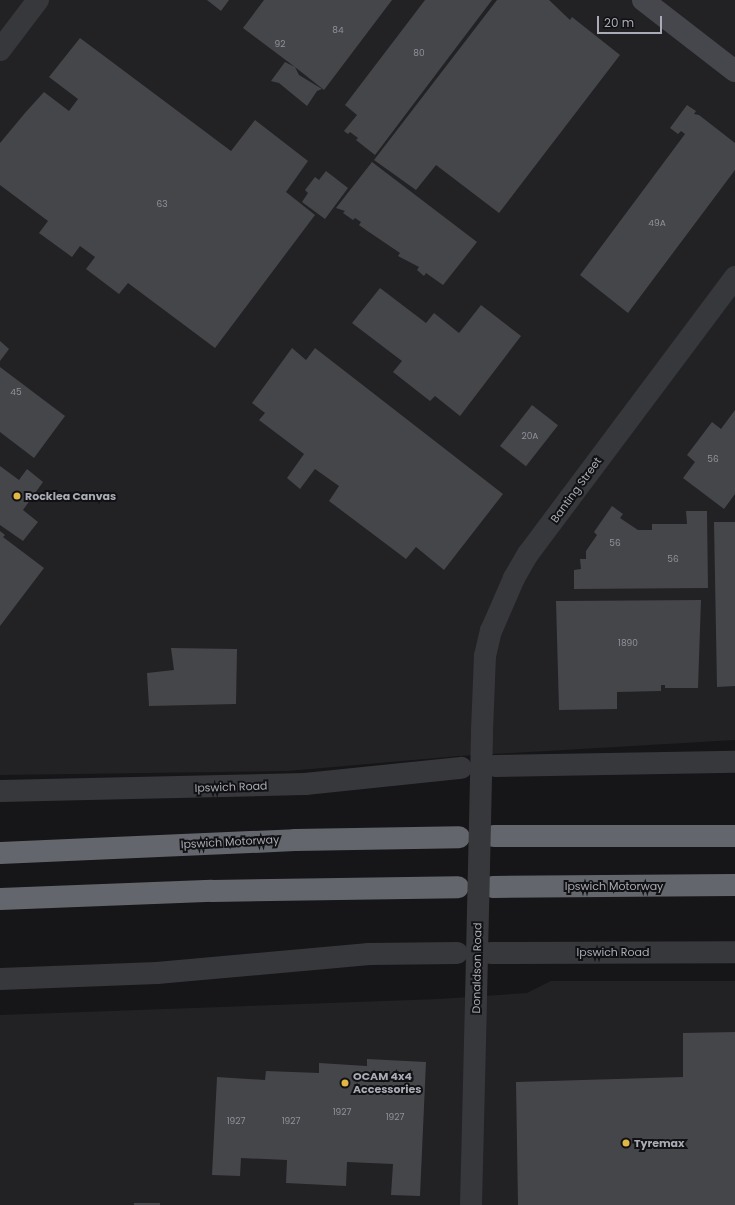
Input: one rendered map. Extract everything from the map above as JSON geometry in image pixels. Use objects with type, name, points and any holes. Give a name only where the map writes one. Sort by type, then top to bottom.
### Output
[{"type":"highway","points":[[494,836],[735,836]]},
{"type":"highway","name":"Ipswich Motorway","points":[[0,853],[295,840],[459,837]]},
{"type":"highway","name":"Ipswich Motorway","points":[[493,886],[735,885]]},
{"type":"highway","points":[[0,899],[220,891],[458,887]]},
{"type":"main road","points":[[643,0],[735,71]]},
{"type":"street","points":[[0,50],[38,0]]},
{"type":"street","name":"Banting Street","points":[[482,730],[485,656],[491,631],[514,578],[528,554],[735,277]]},
{"type":"street","name":"Donaldson Road","points":[[471,1205],[482,730]]},
{"type":"street","points":[[495,766],[735,762]]},
{"type":"street","name":"Ipswich Road","points":[[0,791],[297,785],[461,768]]},
{"type":"street","name":"Ipswich Road","points":[[491,953],[735,952]]},
{"type":"street","points":[[0,979],[156,973],[369,954],[457,953]]},
{"type":"shaded area","points":[[0,0],[735,0],[735,740],[459,756],[288,771],[0,775]]},
{"type":"shaded area","points":[[551,981],[735,981],[735,1205],[0,1205],[0,1015],[439,999],[527,993]]},
{"type":"building","points":[[207,0],[229,0],[221,11]]},
{"type":"building","points":[[264,0],[392,0],[324,90],[243,28]]},
{"type":"building","points":[[425,0],[492,0],[375,155],[356,140],[358,138],[350,132],[348,134],[344,131],[357,115],[345,105]]},
{"type":"building","points":[[497,0],[549,0],[570,20],[572,17],[620,55],[499,213],[436,165],[416,190],[374,160]]},
{"type":"building","points":[[80,38],[231,151],[255,120],[308,161],[286,192],[315,215],[215,348],[128,283],[119,294],[86,269],[95,257],[80,246],[72,257],[39,233],[48,221],[0,185],[0,143],[44,92],[69,111],[78,99],[49,77]]},
{"type":"building","points":[[285,62],[295,67],[299,75],[322,89],[317,91],[307,106],[279,83],[271,81]]},
{"type":"building","points":[[687,105],[696,111],[694,114],[699,115],[735,143],[735,170],[628,313],[580,275],[685,134],[681,131],[678,134],[670,128]]},
{"type":"building","points":[[372,162],[477,242],[443,285],[426,273],[424,276],[417,270],[419,267],[398,256],[400,253],[359,225],[361,222],[355,218],[353,220],[343,213],[345,211],[336,208]]},
{"type":"building","points":[[326,171],[348,188],[325,219],[302,202],[308,193],[305,190],[315,177],[319,180]]},
{"type":"building","points":[[380,288],[426,323],[434,313],[459,333],[481,305],[521,336],[460,416],[435,396],[430,401],[393,372],[402,361],[352,323]]},
{"type":"building","points":[[0,341],[9,349],[0,361]]},
{"type":"building","points":[[292,348],[306,360],[315,348],[503,494],[444,570],[416,547],[406,559],[329,501],[339,486],[315,469],[300,489],[287,478],[304,454],[259,420],[265,413],[252,403]]},
{"type":"building","points":[[0,367],[65,416],[34,458],[0,432]]},
{"type":"building","points":[[532,405],[558,425],[526,466],[500,446]]},
{"type":"building","points":[[735,410],[735,494],[724,509],[683,478],[695,462],[687,455],[712,422],[721,429]]},
{"type":"building","name":"Rocklea Canvas","points":[[0,466],[19,480],[27,469],[43,482],[23,510],[38,522],[23,541],[0,525]]},
{"type":"building","points":[[612,506],[623,514],[620,518],[638,530],[652,530],[652,524],[687,524],[686,511],[707,511],[708,588],[574,589],[574,570],[581,569],[580,559],[586,559],[586,551],[597,535],[594,532]]},
{"type":"building","points":[[714,522],[735,522],[735,686],[717,687]]},
{"type":"building","points":[[0,531],[5,535],[3,537],[44,568],[0,626]]},
{"type":"building","points":[[701,600],[698,688],[665,688],[665,685],[661,685],[661,691],[617,692],[617,709],[559,710],[556,601]]},
{"type":"building","points":[[171,648],[237,649],[236,704],[149,706],[147,673],[174,670]]},
{"type":"building","name":"Tyremax","points":[[735,1032],[735,1205],[518,1205],[516,1082],[683,1077],[683,1033]]},
{"type":"building","points":[[367,1059],[426,1062],[420,1196],[391,1195],[393,1164],[347,1162],[346,1186],[286,1183],[287,1160],[241,1158],[240,1176],[212,1175],[217,1077],[265,1080],[266,1071],[319,1073],[319,1063],[367,1066]]},
{"type":"building","points":[[134,1203],[160,1203],[160,1205],[134,1205]]},
{"type":"place","name":"Rocklea Canvas","points":[[17,496]]},
{"type":"place","name":"OCAM 4x4 Accessories","points":[[345,1083]]},
{"type":"place","name":"Tyremax","points":[[626,1143]]}]
